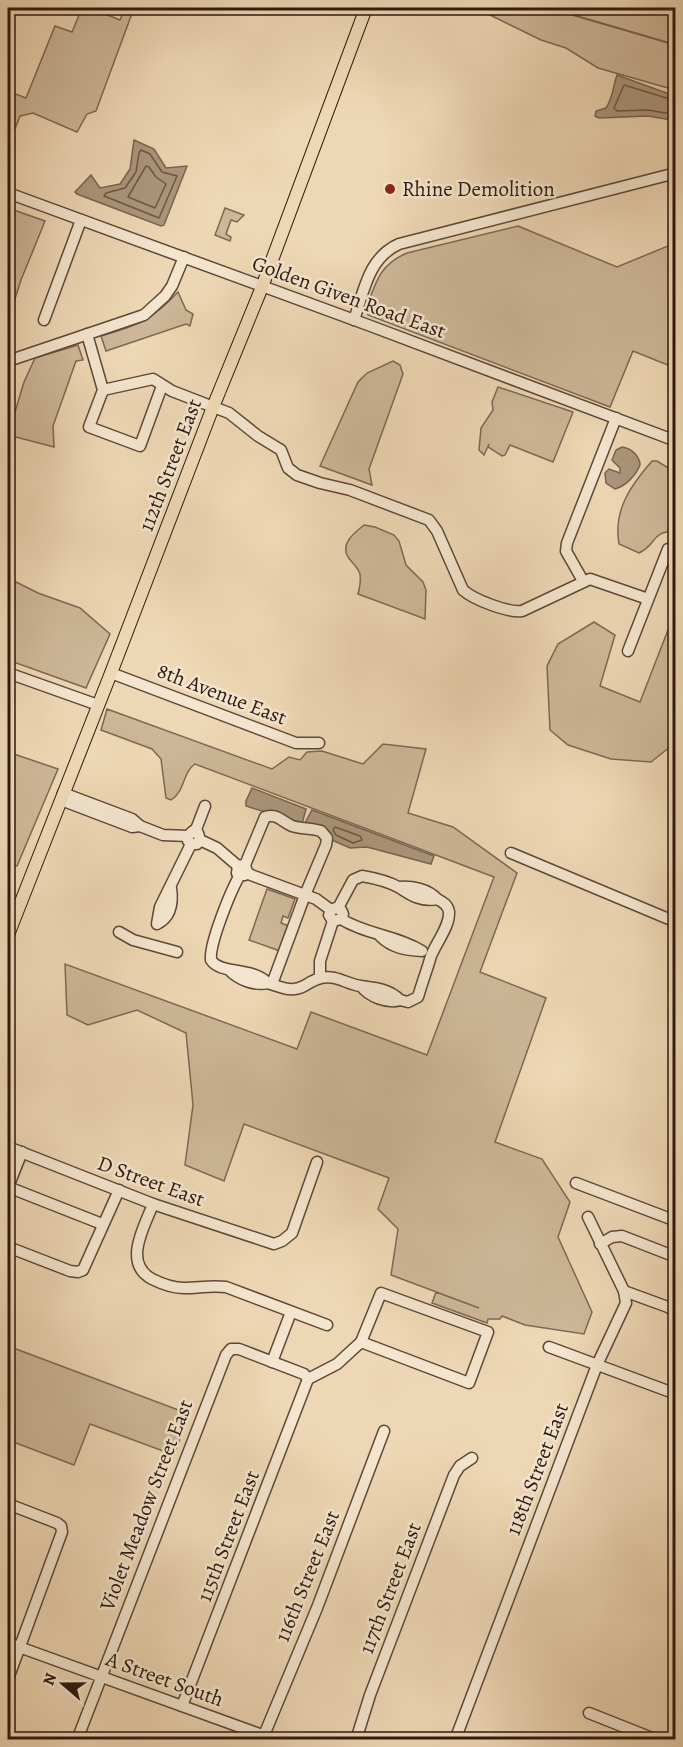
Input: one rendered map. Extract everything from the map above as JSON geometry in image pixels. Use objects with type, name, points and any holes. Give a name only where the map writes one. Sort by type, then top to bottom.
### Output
[{"type":"main road","name":"112th Street East","points":[[8,935],[213,406],[262,286],[366,8]]},
{"type":"street","points":[[354,320],[375,264],[383,253],[399,244],[675,173]]},
{"type":"street","name":"Golden Given Road East","points":[[8,193],[675,441]]},
{"type":"street","points":[[44,320],[81,220]]},
{"type":"street","points":[[8,361],[89,338],[137,318],[159,303],[172,286],[184,257]]},
{"type":"street","points":[[89,338],[103,390],[89,427],[140,446],[162,386]]},
{"type":"street","points":[[103,390],[153,379],[162,386],[229,413],[258,436],[281,450],[288,468],[297,475],[350,490],[429,520],[437,531],[463,590],[471,596],[512,611],[522,611],[529,610],[583,581],[595,580],[648,599]]},
{"type":"street","points":[[583,581],[566,551],[567,543],[616,418]]},
{"type":"street","points":[[628,651],[668,549]]},
{"type":"street","points":[[8,673],[98,705]]},
{"type":"street","name":"8th Avenue East","points":[[111,673],[296,743],[320,743]]},
{"type":"street","points":[[62,797],[96,810]]},
{"type":"street","points":[[103,803],[109,803],[114,807],[114,817],[108,823],[102,823],[96,819],[96,810],[103,803]]},
{"type":"street","points":[[150,943],[160,908],[171,888],[205,806]]},
{"type":"street","points":[[270,984],[327,838],[321,831],[292,826],[275,816],[265,817],[224,909],[210,952],[215,965],[229,970],[244,981],[296,989],[320,978],[338,979],[361,987],[365,992],[377,998],[396,1002],[418,997],[427,952],[448,917],[447,906],[433,895],[409,886],[399,887],[362,876],[354,880],[336,915],[320,961],[320,978]]},
{"type":"street","points":[[114,817],[132,827],[140,826],[163,835],[193,838],[216,848],[242,870],[316,899],[354,927],[380,936],[386,942],[404,950],[427,952]]},
{"type":"street","points":[[511,853],[675,922]]},
{"type":"street","points":[[119,932],[134,940],[177,952]]},
{"type":"street","name":"D Street East","points":[[8,1147],[153,1204],[270,1244],[282,1241],[292,1233],[317,1162]]},
{"type":"street","points":[[22,1152],[8,1187],[102,1224]]},
{"type":"street","points":[[576,1183],[675,1221]]},
{"type":"street","points":[[8,1247],[78,1272],[87,1264],[118,1190]]},
{"type":"street","points":[[153,1204],[136,1252],[137,1263],[142,1271],[155,1281],[176,1287],[215,1285],[226,1287],[327,1325]]},
{"type":"street","points":[[588,1217],[624,1291],[673,1309],[675,1297]]},
{"type":"street","points":[[600,1244],[612,1237],[622,1236],[675,1257]]},
{"type":"street","name":"118th Street East","points":[[455,1740],[597,1365],[626,1303],[624,1291]]},
{"type":"street","points":[[291,1311],[274,1358],[304,1374],[308,1379],[337,1364],[361,1342],[381,1293],[488,1332],[469,1383],[361,1342]]},
{"type":"street","points":[[549,1347],[675,1394]]},
{"type":"street","name":"Violet Meadow Street East","points":[[77,1740],[226,1355],[231,1349],[239,1348],[274,1358]]},
{"type":"street","name":"115th Street East","points":[[182,1706],[308,1379]]},
{"type":"street","name":"116th Street East","points":[[263,1737],[317,1608],[384,1431]]},
{"type":"street","name":"117th Street East","points":[[356,1740],[370,1695],[454,1475],[460,1466],[472,1458]]},
{"type":"street","points":[[8,1504],[60,1524],[62,1532],[8,1679]]},
{"type":"street","name":"A Street South","points":[[8,1642],[276,1740]]},
{"type":"street","points":[[589,1713],[657,1740]]},
{"type":"shaded area","points":[[82,8],[90,8],[120,20],[125,8],[134,8],[96,111],[87,114],[77,132],[33,113],[20,116],[8,147],[8,91],[26,98],[55,26],[72,32]]},
{"type":"shaded area","points":[[463,8],[618,8],[627,12],[629,8],[675,8],[675,90],[598,68],[566,48],[541,40],[488,14]]},
{"type":"shaded area","points":[[8,208],[45,221],[13,305],[8,302]]},
{"type":"shaded area","points":[[225,208],[244,215],[237,222],[231,220],[226,234],[231,237],[230,241],[215,235]]},
{"type":"shaded area","points":[[518,226],[617,267],[675,243],[675,368],[633,351],[610,407],[368,315],[366,309],[380,275],[390,263],[398,258],[407,253]]},
{"type":"shaded area","points":[[178,292],[186,310],[193,314],[190,326],[186,324],[106,351],[101,336],[125,329],[152,316]]},
{"type":"shaded area","points":[[78,345],[83,360],[76,361],[53,426],[54,447],[8,435],[24,382],[35,358]]},
{"type":"shaded area","points":[[393,361],[400,365],[403,374],[369,469],[372,485],[320,466],[358,382],[367,373]]},
{"type":"shaded area","points":[[498,387],[573,412],[553,462],[510,445],[505,455],[502,456],[488,447],[489,444],[484,455],[479,450],[481,428],[493,410],[492,402]]},
{"type":"shaded area","points":[[652,461],[657,461],[675,472],[675,531],[658,536],[639,553],[619,544],[619,520],[625,499],[637,479]]},
{"type":"shaded area","points":[[364,525],[394,535],[399,541],[406,565],[423,582],[426,590],[425,619],[358,594],[360,574],[348,557],[346,548],[349,539]]},
{"type":"shaded area","points":[[8,578],[38,593],[80,608],[110,634],[86,688],[8,660]]},
{"type":"shaded area","points":[[675,612],[675,743],[651,762],[611,759],[568,745],[550,730],[547,666],[558,644],[594,622],[615,635],[600,686],[640,702]]},
{"type":"shaded area","points":[[107,709],[272,769],[289,757],[300,760],[307,752],[322,751],[363,764],[383,744],[426,749],[408,813],[453,827],[517,873],[480,972],[546,998],[495,1142],[542,1159],[570,1202],[558,1237],[592,1312],[584,1334],[525,1325],[502,1316],[500,1319],[488,1319],[487,1323],[432,1303],[436,1292],[479,1308],[391,1275],[398,1229],[378,1209],[389,1178],[244,1124],[224,1181],[185,1165],[193,1105],[186,1033],[137,1010],[88,1025],[67,1015],[65,964],[297,1049],[311,1012],[427,1055],[494,877],[195,764],[188,772],[176,796],[171,800],[166,798],[161,759],[152,749],[101,730]]},
{"type":"shaded area","points":[[8,752],[58,769],[17,866],[8,865]]},
{"type":"shaded area","points":[[267,889],[295,899],[288,918],[283,916],[281,923],[289,926],[280,951],[249,940]]},
{"type":"shaded area","points":[[8,1346],[189,1414],[174,1455],[90,1424],[74,1465],[8,1440]]},
{"type":"water","points":[[617,75],[675,96],[675,108],[671,120],[648,116],[599,118],[595,116],[596,111],[606,108],[612,96]]},
{"type":"water","points":[[134,140],[154,149],[166,168],[187,166],[164,225],[161,226],[75,192],[91,175],[100,188],[120,184],[130,169]]},
{"type":"water","points":[[622,447],[634,453],[640,465],[630,480],[615,489],[606,483],[605,473],[609,469],[620,473],[620,468],[612,460],[616,450]]},
{"type":"water","points":[[252,788],[306,809],[302,824],[246,806]]},
{"type":"water","points":[[312,810],[434,856],[431,864],[367,847],[350,848],[332,840],[305,823]]},
{"type":"waterway","points":[[549,8],[676,45]]},
{"type":"place","name":"Rhine Demolition","points":[[390,189]]}]
